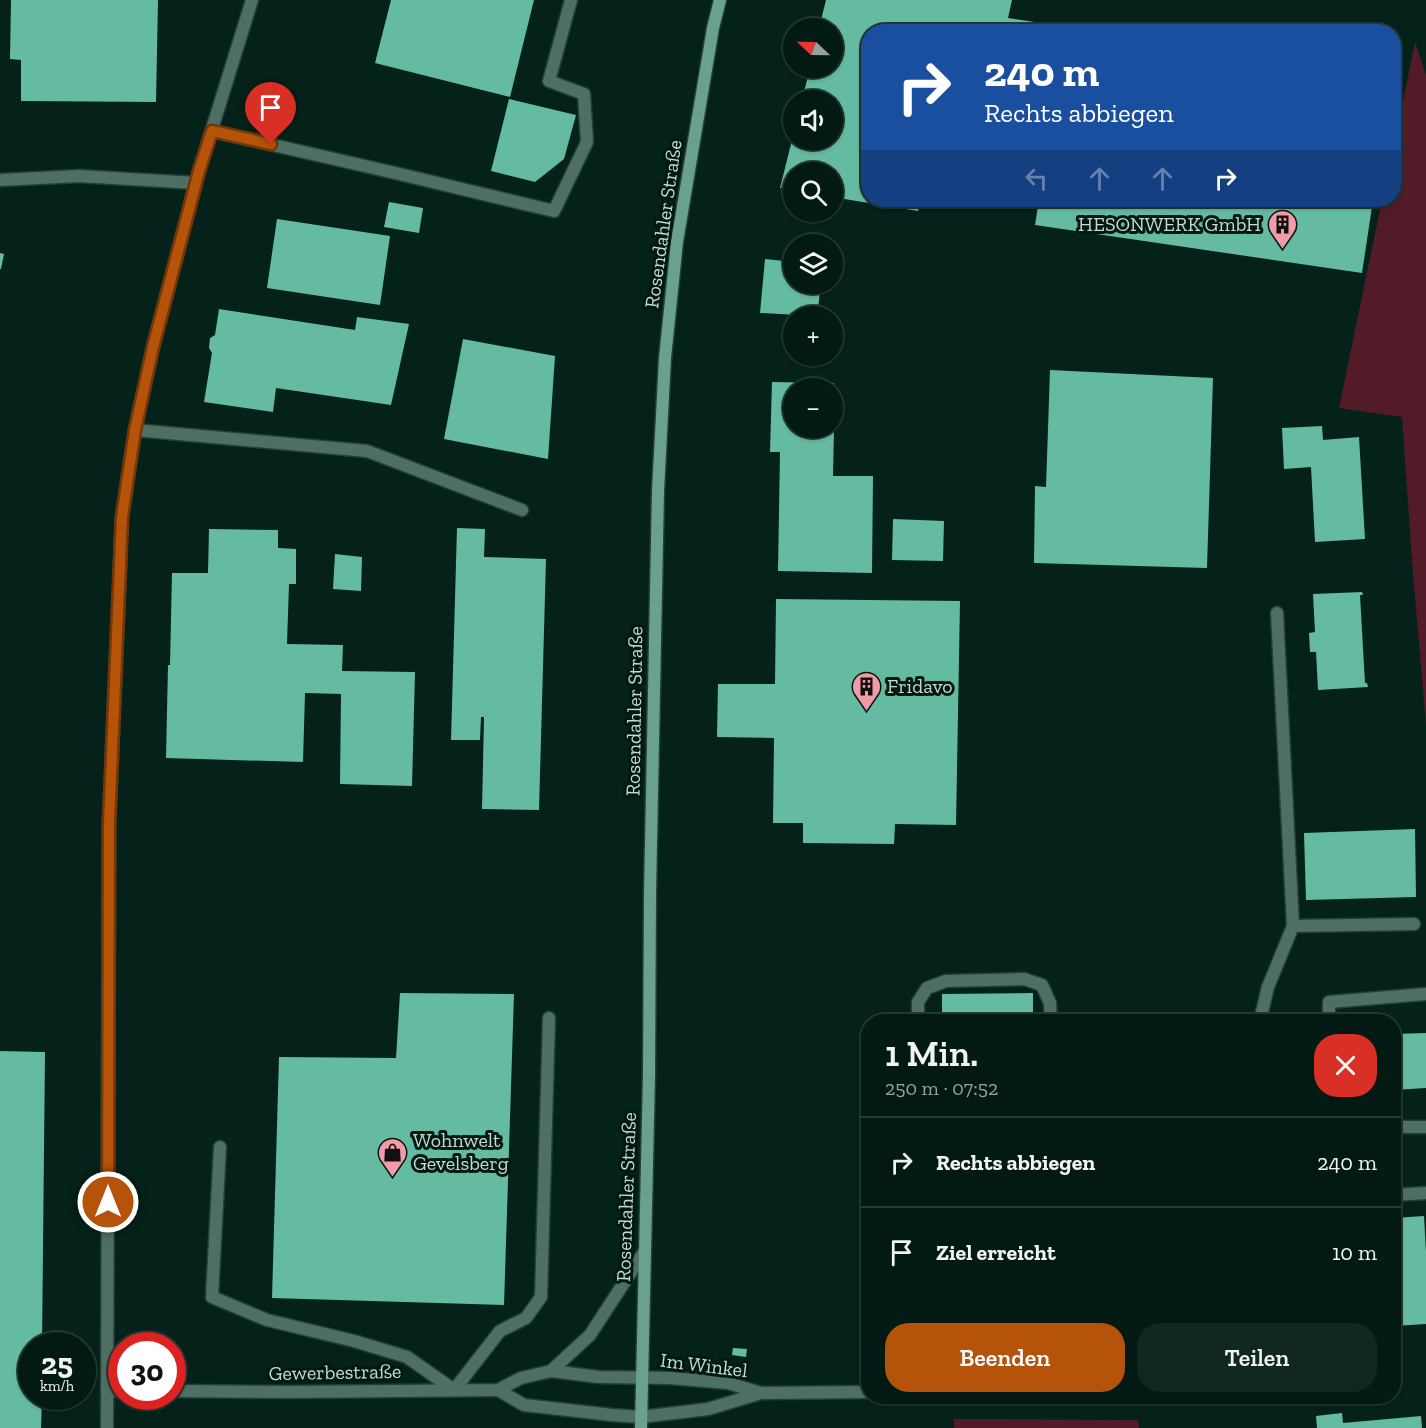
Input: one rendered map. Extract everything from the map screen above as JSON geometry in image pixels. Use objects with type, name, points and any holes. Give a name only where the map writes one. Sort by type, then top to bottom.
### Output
[{"type":"main road","name":"Rosendahler Straße","points":[[641,1422],[658,515],[665,358],[677,242],[713,28],[720,0]]},
{"type":"street","points":[[107,1428],[109,824],[122,517],[135,430],[153,347],[196,183],[252,0]]},
{"type":"street","points":[[212,131],[554,211],[587,142],[584,94],[549,81],[571,0]]},
{"type":"street","points":[[0,180],[79,176],[196,183]]},
{"type":"street","points":[[135,430],[368,451],[522,510]]},
{"type":"street","points":[[1263,1014],[1268,987],[1293,926],[1277,613]]},
{"type":"street","points":[[1293,926],[1414,924]]},
{"type":"street","points":[[918,1014],[918,1002],[927,988],[946,981],[1024,979],[1042,985],[1050,1003],[1051,1014]]},
{"type":"street","points":[[1329,1014],[1329,1002],[1426,994]]},
{"type":"street","points":[[220,1147],[212,1298],[267,1320],[354,1341],[407,1357],[454,1390],[500,1331],[526,1318],[541,1298],[549,1018]]},
{"type":"street","points":[[1401,1127],[1426,1127]]},
{"type":"street","points":[[1401,1195],[1426,1193]]},
{"type":"street","name":"Gewerbestraße","points":[[551,1371],[590,1335],[644,1252]]},
{"type":"street","name":"Gewerbestraße","points":[[186,1391],[498,1390],[521,1378],[551,1371],[599,1377],[642,1378]]},
{"type":"street","name":"Im Winkel","points":[[642,1378],[728,1383],[761,1393]]},
{"type":"street","name":"Gewerbestraße","points":[[498,1390],[524,1404],[612,1415],[641,1422]]},
{"type":"street","name":"Im Winkel","points":[[641,1422],[708,1409],[761,1393],[861,1392]]},
{"type":"shaded area","points":[[1415,42],[1426,75],[1426,725],[1402,417],[1339,408],[1381,207],[1401,207],[1401,111]]},
{"type":"shaded area","points":[[954,1419],[1138,1420],[1139,1428],[954,1428]]},
{"type":"building","points":[[11,0],[158,0],[156,102],[21,101],[21,60],[10,59]]},
{"type":"building","points":[[391,0],[534,0],[510,97],[375,63]]},
{"type":"building","points":[[826,0],[1012,0],[1008,18],[1048,24],[861,24],[861,202],[843,199],[843,162],[786,162],[790,150],[843,150],[843,90],[804,90],[808,78],[843,78],[843,18],[822,18]]},
{"type":"building","points":[[509,99],[576,115],[564,159],[535,182],[491,171]]},
{"type":"building","points":[[389,202],[423,208],[419,233],[384,227]]},
{"type":"building","points":[[893,207],[919,207],[918,211]]},
{"type":"building","name":"HESONWERK GmbH","points":[[1038,207],[1372,207],[1362,273],[1035,225]]},
{"type":"building","points":[[277,219],[390,236],[380,305],[267,288]]},
{"type":"building","points":[[0,253],[4,254],[1,269],[0,269]]},
{"type":"building","points":[[765,259],[783,261],[783,294],[820,294],[818,306],[783,306],[783,314],[760,313]]},
{"type":"building","points":[[219,309],[355,330],[357,317],[409,324],[391,405],[276,388],[273,412],[204,402],[212,353],[209,348],[210,338],[215,335]]},
{"type":"building","points":[[463,339],[555,356],[548,459],[444,439]]},
{"type":"building","points":[[1050,370],[1213,378],[1207,568],[1034,563],[1035,486],[1046,487]]},
{"type":"building","points":[[772,382],[783,382],[783,438],[834,438],[833,476],[873,476],[872,573],[778,571],[780,452],[770,452]]},
{"type":"building","points":[[1322,426],[1323,440],[1359,437],[1365,539],[1315,542],[1311,467],[1284,469],[1282,428]]},
{"type":"building","points":[[893,519],[944,521],[943,561],[892,560]]},
{"type":"building","points":[[457,528],[485,529],[484,557],[546,559],[539,810],[482,809],[484,717],[481,717],[480,740],[451,740]]},
{"type":"building","points":[[209,529],[278,530],[278,548],[296,549],[296,584],[289,584],[287,644],[343,645],[342,671],[415,672],[412,786],[340,784],[341,694],[305,693],[303,762],[166,758],[172,573],[208,573]]},
{"type":"building","points":[[335,554],[362,557],[361,591],[333,589]]},
{"type":"building","points":[[1362,592],[1363,595],[1360,595],[1365,683],[1368,687],[1318,690],[1316,652],[1310,652],[1309,633],[1315,632],[1313,594]]},
{"type":"building","name":"Fridavo","points":[[776,599],[960,601],[956,825],[895,824],[894,844],[803,843],[803,823],[773,823],[774,738],[717,737],[718,684],[775,684]]},
{"type":"building","points":[[1415,829],[1416,897],[1306,900],[1304,833]]},
{"type":"building","name":"Wohnwelt Gevelsberg","points":[[400,993],[514,994],[504,1305],[272,1298],[279,1057],[396,1058]]},
{"type":"building","points":[[1033,993],[1033,1014],[942,1014],[942,994]]},
{"type":"building","points":[[1426,1033],[1426,1088],[1401,1090],[1401,1034]]},
{"type":"building","points":[[0,1051],[45,1052],[42,1332],[18,1332],[18,1410],[42,1410],[41,1428],[0,1428]]},
{"type":"building","points":[[1424,1216],[1426,1324],[1401,1326],[1401,1218]]},
{"type":"building","points":[[733,1348],[747,1349],[746,1357],[732,1355]]},
{"type":"building","points":[[1342,1413],[1343,1423],[1421,1416],[1422,1428],[1317,1428],[1316,1416]]},
{"type":"place","name":"HESONWERK GmbH","points":[[1282,250]]},
{"type":"place","name":"Fridavo","points":[[866,712]]},
{"type":"place","name":"Wohnwelt Gevelsberg","points":[[392,1178]]},
{"type":"route","points":[[108,1202],[109,824],[122,517],[135,430],[153,347],[199,171],[212,131],[271,144]]}]
